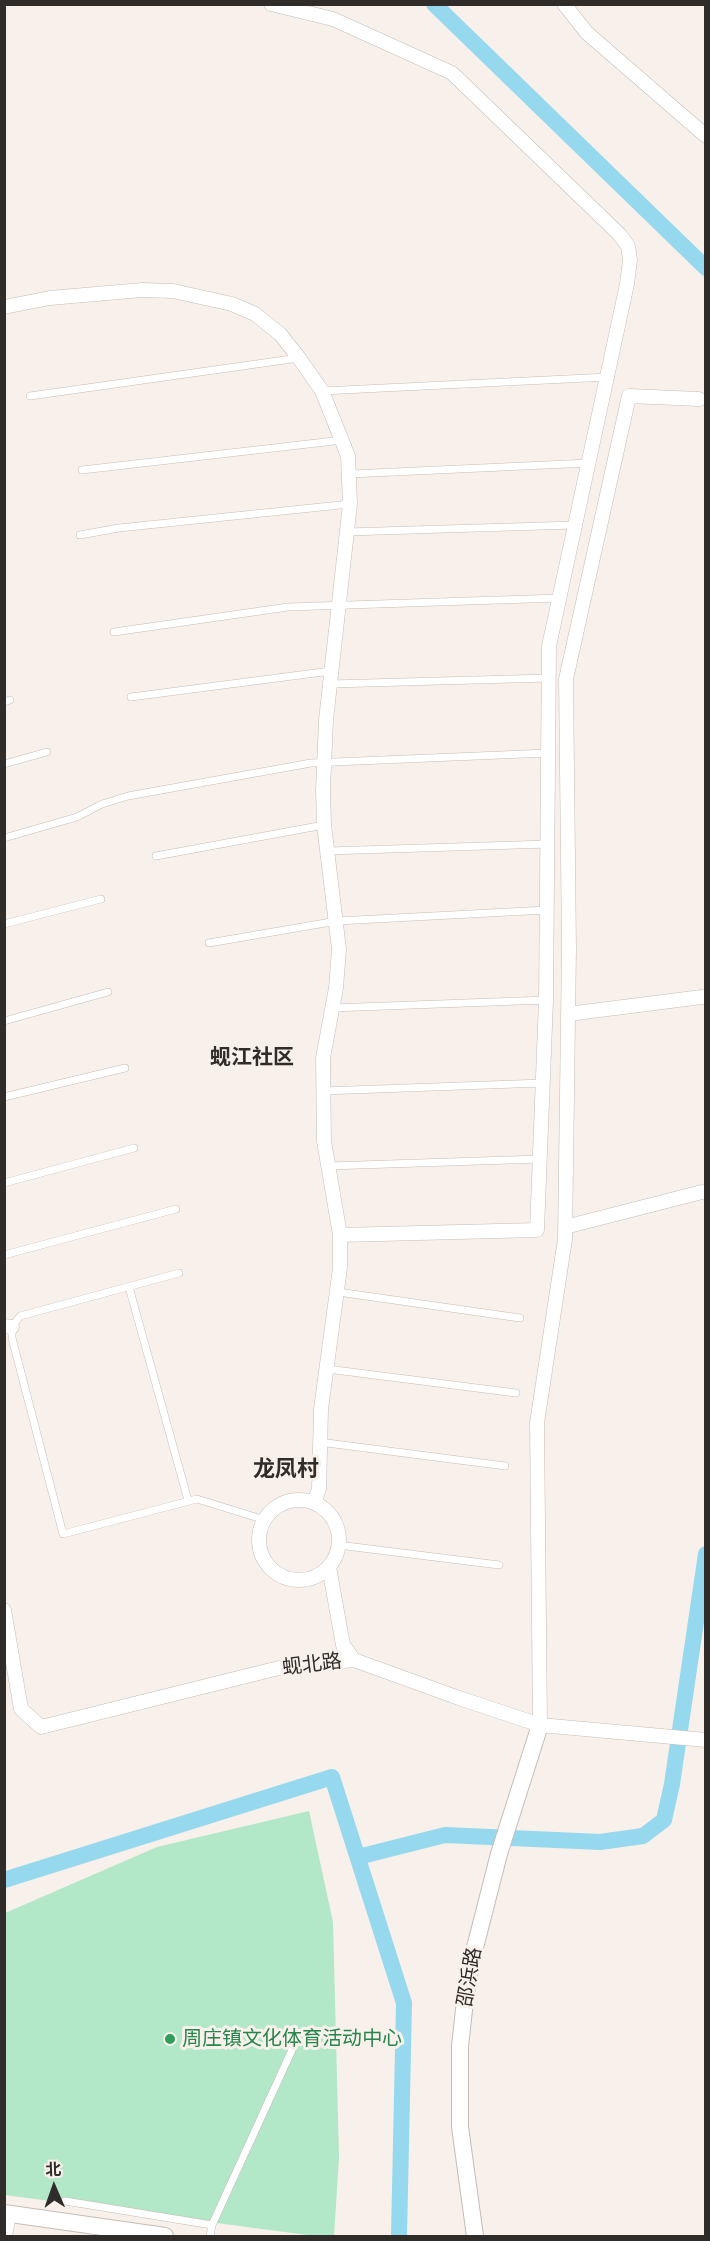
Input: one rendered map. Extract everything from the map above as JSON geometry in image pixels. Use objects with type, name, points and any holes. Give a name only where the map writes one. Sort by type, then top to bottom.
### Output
[{"type":"street","points":[[271,4],[333,19],[452,73],[620,234],[628,246],[629,273],[550,637],[546,1000],[537,1230],[340,1235]]},
{"type":"street","points":[[564,4],[587,33],[705,136]]},
{"type":"street","points":[[4,307],[101,292],[173,291],[232,304],[255,314],[280,334],[322,391],[343,440],[351,474],[350,504],[326,720],[324,762],[324,825],[337,921],[339,968],[323,1058],[323,1090],[328,1166],[340,1235],[338,1292],[319,1442],[318,1489],[314,1503]]},
{"type":"street","points":[[540,1725],[537,1423],[565,1227],[568,1014],[566,679],[629,396],[699,399]]},
{"type":"street","points":[[568,1014],[702,996]]},
{"type":"street","points":[[565,1227],[702,1192]]},
{"type":"street","points":[[291,1500],[314,1503],[323,1508],[334,1520],[339,1536],[338,1553],[329,1567],[315,1577],[299,1580],[283,1576],[269,1566],[261,1552],[259,1535],[265,1520],[276,1507],[291,1500]]},
{"type":"street","points":[[329,1567],[343,1645],[354,1660]]},
{"type":"street","name":"蚬北路","points":[[4,1610],[21,1709],[41,1727],[287,1666],[354,1660],[540,1725],[700,1740]]},
{"type":"street","name":"邵浜路","points":[[475,2236],[460,2127],[460,2046],[471,1964],[499,1854],[540,1725]]},
{"type":"street","points":[[5,2236],[7,2213],[165,2236]]},
{"type":"lane","points":[[30,396],[299,358]]},
{"type":"lane","points":[[322,391],[608,377]]},
{"type":"lane","points":[[82,470],[343,440]]},
{"type":"lane","points":[[351,474],[589,463]]},
{"type":"lane","points":[[80,535],[119,528],[350,504]]},
{"type":"lane","points":[[347,532],[576,525]]},
{"type":"lane","points":[[114,632],[288,607],[559,598]]},
{"type":"lane","points":[[131,697],[332,678],[548,678]]},
{"type":"lane","points":[[4,764],[48,752]]},
{"type":"lane","points":[[4,838],[77,817],[102,804],[128,796],[324,762],[548,753]]},
{"type":"lane","points":[[156,856],[324,825]]},
{"type":"lane","points":[[328,851],[548,844]]},
{"type":"lane","points":[[4,924],[101,899]]},
{"type":"lane","points":[[209,943],[337,921],[547,910]]},
{"type":"lane","points":[[4,1021],[108,992]]},
{"type":"lane","points":[[331,1008],[546,1000]]},
{"type":"lane","points":[[4,1097],[125,1068]]},
{"type":"lane","points":[[323,1090],[543,1083]]},
{"type":"lane","points":[[4,1183],[134,1148]]},
{"type":"lane","points":[[328,1166],[540,1159]]},
{"type":"lane","points":[[4,1255],[176,1209]]},
{"type":"lane","points":[[179,1274],[20,1316],[8,1326],[63,1534],[197,1499],[265,1520]]},
{"type":"lane","points":[[129,1287],[188,1500]]},
{"type":"lane","points":[[338,1292],[520,1318]]},
{"type":"lane","points":[[327,1369],[516,1393]]},
{"type":"lane","points":[[319,1442],[505,1466]]},
{"type":"lane","points":[[338,1545],[499,1565]]},
{"type":"lane","points":[[210,2236],[212,2225],[297,2039]]},
{"type":"lane","points":[[65,2201],[212,2225]]},
{"type":"green space","name":"周庄镇文化体育活动中心","points":[[309,1811],[333,1922],[339,2157],[334,2236],[315,2236],[5,2195],[5,1913],[157,1847]]},
{"type":"waterway","points":[[434,4],[706,268]]},
{"type":"waterway","points":[[358,1857],[445,1835],[600,1842],[643,1836],[664,1820],[672,1784],[706,1554]]},
{"type":"waterway","points":[[4,1880],[332,1777],[404,2003],[399,2236]]},
{"type":"place","name":"周庄镇文化体育活动中心","points":[[170,2039]]},
{"type":"district","name":"蚬江社区","points":[[252,1058]]},
{"type":"district","name":"龙凤村","points":[[286,1470]]}]
